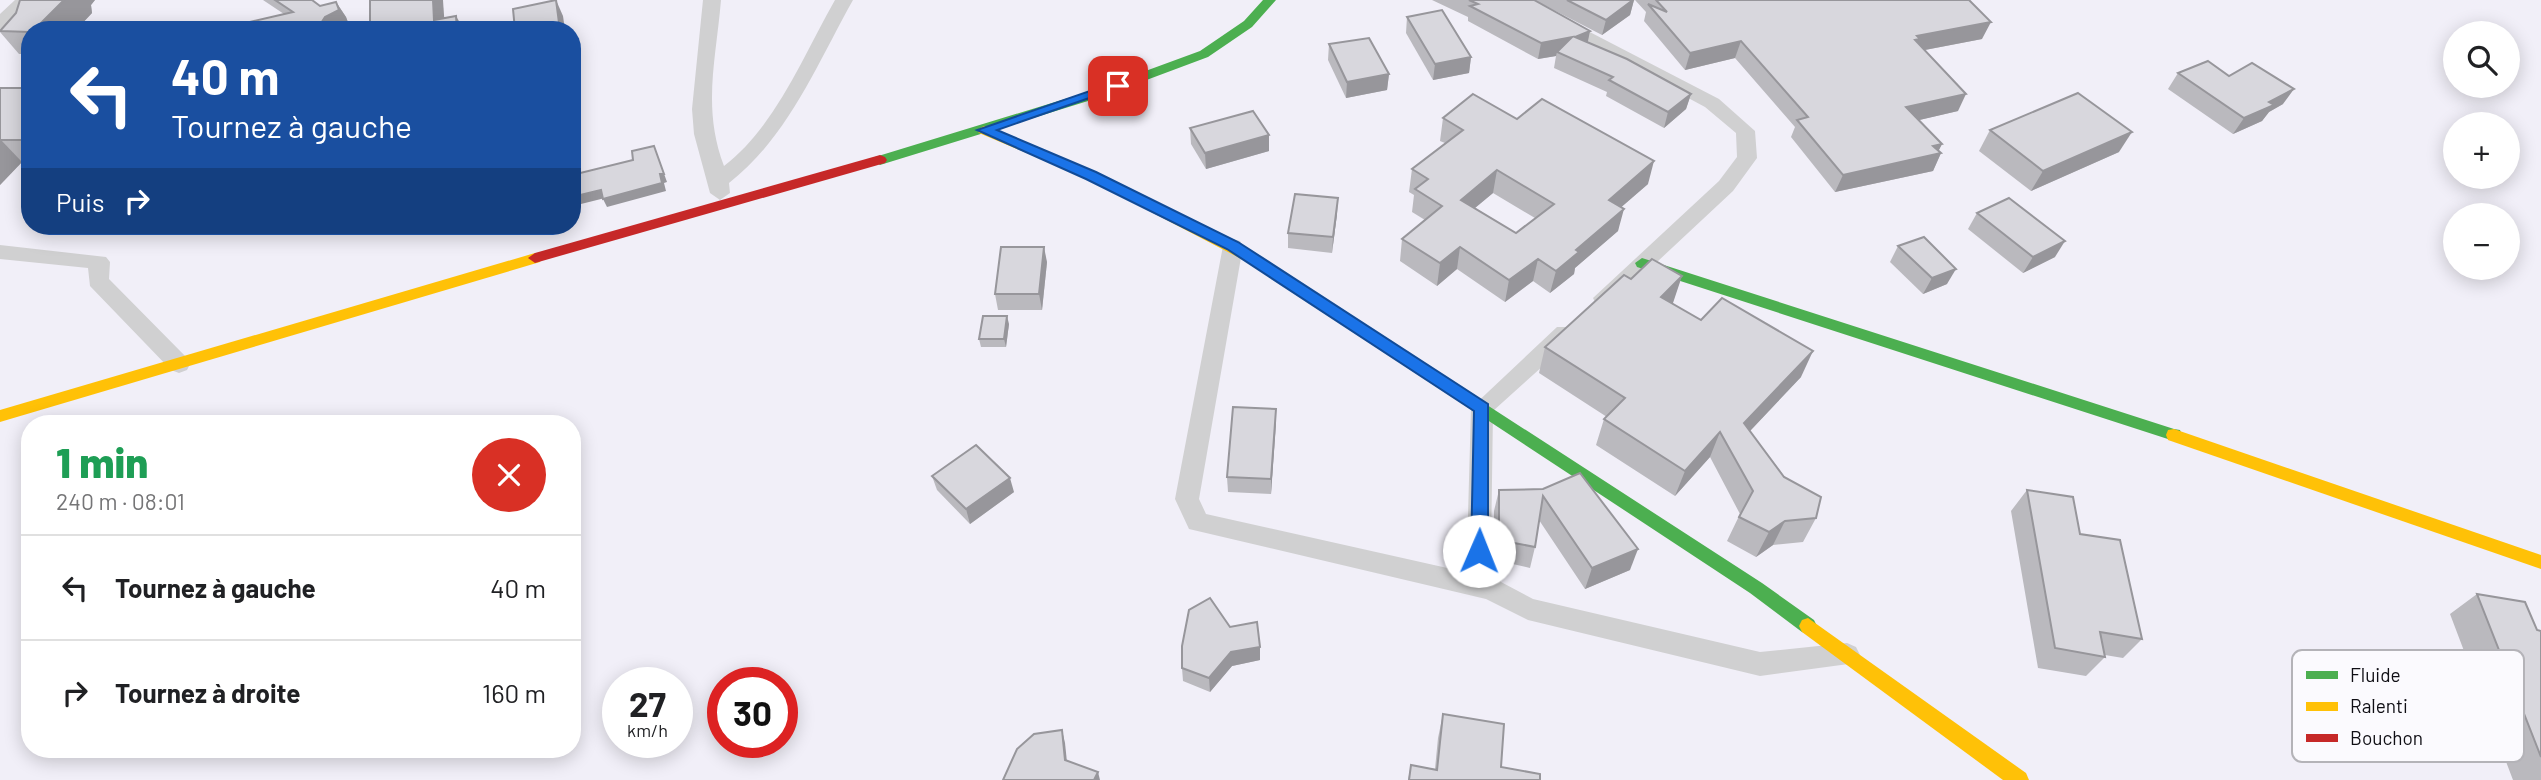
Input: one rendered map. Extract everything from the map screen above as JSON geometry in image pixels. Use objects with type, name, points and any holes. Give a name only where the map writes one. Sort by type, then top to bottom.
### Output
[{"type":"street","points":[[0,24],[25,0]]},
{"type":"street","points":[[712,0],[701,89],[702,128],[719,180],[721,203]]},
{"type":"street","points":[[719,180],[749,157],[771,130],[844,0]]},
{"type":"street","points":[[0,416],[721,203],[984,130],[1096,94],[1204,54],[1248,24],[1270,0]]},
{"type":"street","points":[[1491,589],[1479,551],[1482,408],[1726,186],[1747,158],[1745,131],[1712,103],[1516,0]]},
{"type":"street","points":[[984,130],[1091,175],[1233,246],[1756,588],[2019,780]]},
{"type":"street","points":[[1233,246],[1187,499],[1198,522],[1491,589],[1528,608],[1760,664],[1847,654]]},
{"type":"street","points":[[0,252],[99,262],[98,281],[179,364]]},
{"type":"street","points":[[1642,263],[2256,462],[2541,562]]},
{"type":"building","points":[[20,0],[64,0],[43,21],[21,21],[21,32],[0,31],[16,13]]},
{"type":"building","points":[[275,0],[312,0],[320,6],[336,2],[339,10],[322,21],[254,21],[293,12]]},
{"type":"building","points":[[370,0],[433,0],[434,20],[456,16],[456,21],[370,21]]},
{"type":"building","points":[[556,0],[559,21],[514,21],[513,9]]},
{"type":"building","points":[[1469,0],[1534,0],[1590,31],[1575,37],[1627,59],[1691,94],[1668,112],[1609,80],[1613,77],[1557,52],[1572,37],[1541,43],[1470,6],[1478,4]]},
{"type":"building","points":[[1567,0],[1633,0],[1606,20]]},
{"type":"building","points":[[1656,0],[1969,0],[1991,22],[1917,36],[1920,39],[1915,40],[1966,94],[1906,107],[1942,144],[1933,146],[1941,153],[1843,175],[1797,120],[1808,117],[1741,41],[1690,53],[1648,4],[1667,12]]},
{"type":"building","points":[[1442,10],[1471,57],[1435,64],[1407,17]]},
{"type":"building","points":[[1369,38],[1389,74],[1347,82],[1329,44]]},
{"type":"building","points":[[2208,61],[2229,76],[2252,63],[2294,89],[2269,102],[2274,105],[2244,118],[2178,73]]},
{"type":"building","points":[[0,88],[21,88],[21,140],[0,141]]},
{"type":"building","points":[[2078,93],[2132,132],[2043,171],[1990,130]]},
{"type":"building","points":[[1473,94],[1517,119],[1542,99],[1654,161],[1609,200],[1624,209],[1556,271],[1538,259],[1509,280],[1460,247],[1440,263],[1402,239],[1442,206],[1415,189],[1428,179],[1412,169],[1463,130],[1443,118]],"holes":[[[1497,170],[1554,204],[1516,233],[1461,200]]]},
{"type":"building","points":[[1253,111],[1269,135],[1205,153],[1190,128]]},
{"type":"building","points":[[654,146],[664,174],[660,174],[662,183],[603,199],[601,190],[581,195],[581,173],[633,160],[632,151]]},
{"type":"building","points":[[1295,194],[1338,198],[1333,237],[1288,233]]},
{"type":"building","points":[[2009,198],[2065,241],[2033,257],[1977,213]]},
{"type":"building","points":[[1924,237],[1956,269],[1932,278],[1898,246]]},
{"type":"building","points":[[1001,247],[1044,247],[1039,294],[995,294]]},
{"type":"building","points":[[1652,259],[1682,276],[1661,297],[1701,320],[1722,298],[1813,351],[1744,423],[1784,477],[1821,497],[1816,518],[1785,521],[1769,532],[1739,517],[1753,491],[1720,432],[1685,471],[1604,419],[1625,398],[1545,347],[1624,275],[1631,279]]},
{"type":"building","points":[[983,316],[1007,316],[1004,339],[979,339]]},
{"type":"building","points":[[1233,407],[1276,409],[1271,479],[1227,477]]},
{"type":"building","points":[[976,445],[1010,478],[966,509],[932,476]]},
{"type":"building","points":[[1580,473],[1638,549],[1592,568],[1543,496],[1535,547],[1509,542],[1499,531],[1499,490],[1543,489]]},
{"type":"building","points":[[2027,490],[2073,497],[2080,534],[2120,540],[2142,639],[2100,632],[2105,657],[2055,648]]},
{"type":"building","points":[[2477,594],[2525,602],[2537,630],[2541,631],[2541,757],[2524,714],[2524,650],[2499,650]]},
{"type":"building","points":[[1210,598],[1230,627],[1257,622],[1260,647],[1231,652],[1209,678],[1182,668],[1182,646],[1189,610]]},
{"type":"building","points":[[1443,714],[1504,724],[1501,767],[1540,774],[1540,780],[1409,780],[1411,765],[1437,770]]},
{"type":"building","points":[[1062,730],[1065,760],[1098,772],[1094,780],[1003,780],[1017,749],[1034,734]]},
{"type":"traffic: fast","points":[[880,160],[1096,94],[1204,54],[1248,24],[1270,0]]},
{"type":"traffic: fast","points":[[1254,259],[1756,588],[1808,626]]},
{"type":"traffic: fast","points":[[1642,263],[2174,435]]},
{"type":"traffic: slow","points":[[984,130],[1091,175],[1254,259]]},
{"type":"traffic: slow","points":[[0,416],[535,258]]},
{"type":"traffic: slow","points":[[2174,435],[2541,562]]},
{"type":"traffic: slow","points":[[1808,626],[2019,780]]},
{"type":"traffic: jam","points":[[535,258],[880,160]]},
{"type":"route","points":[[1118,86],[984,130],[1091,175],[1233,246],[1482,408],[1479,551]]}]
